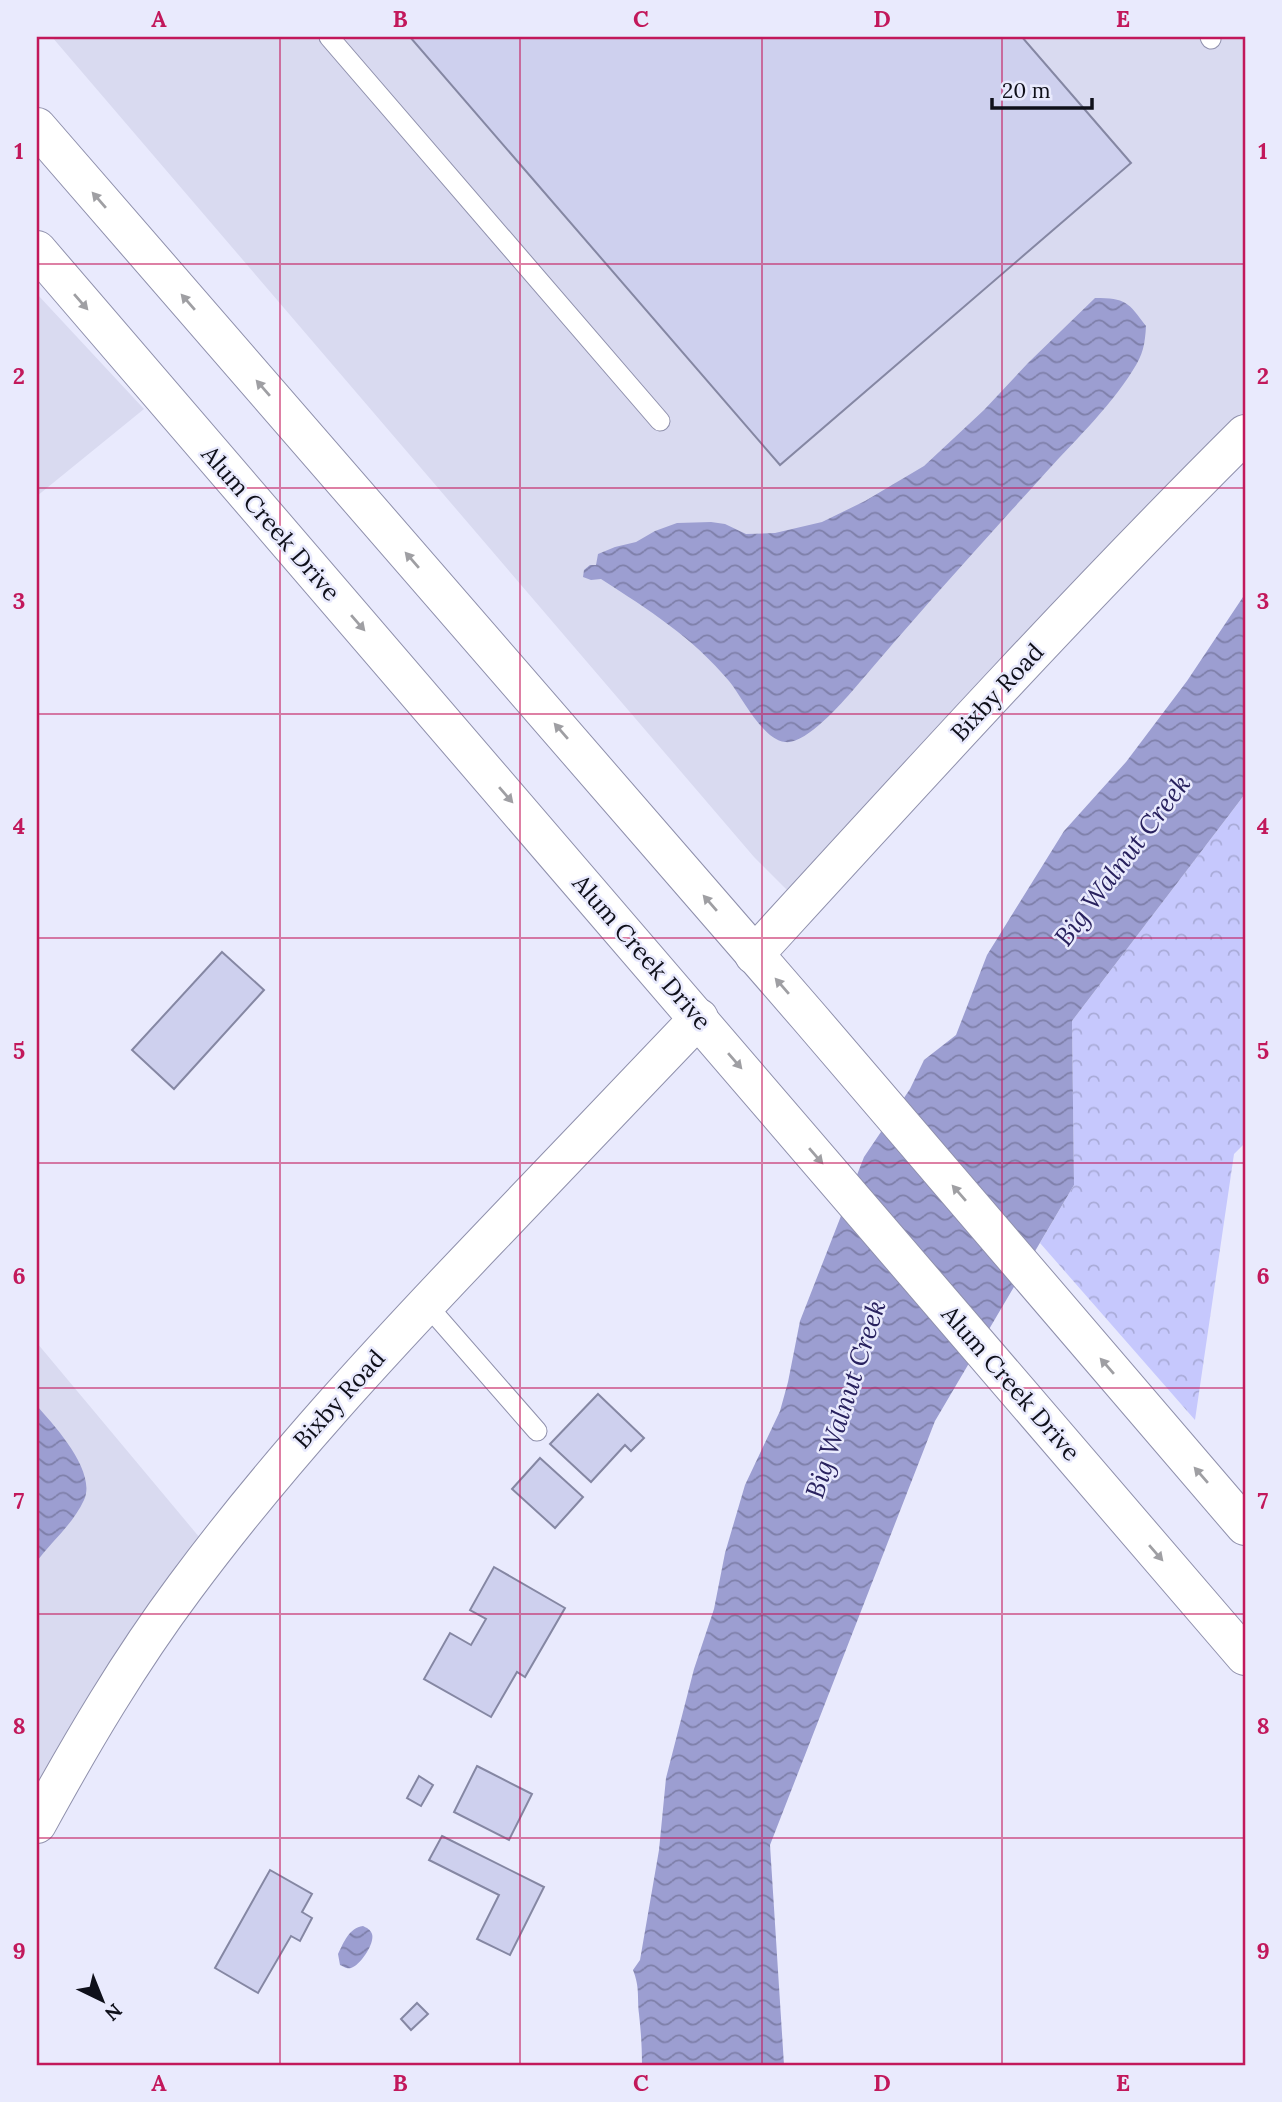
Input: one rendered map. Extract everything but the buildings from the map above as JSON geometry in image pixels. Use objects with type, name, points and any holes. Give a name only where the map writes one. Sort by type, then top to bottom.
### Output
[{"type":"main road","points":[[37,127],[809,1017],[1245,1527]]},
{"type":"main road","name":"Alum Creek Drive","points":[[37,250],[1245,1656]]},
{"type":"main road","name":"Bixby Road","points":[[754,955],[1038,647],[1245,434]]},
{"type":"main road","name":"Bixby Road","points":[[37,1824],[129,1665],[183,1588],[274,1473],[342,1394],[426,1304],[699,1018]]},
{"type":"lane","points":[[329,37],[660,421]]},
{"type":"lane","points":[[426,1304],[537,1431]]},
{"type":"shaded area","points":[[52,37],[1245,37],[1245,434],[801,904],[754,857]]},
{"type":"shaded area","points":[[37,294],[144,409],[37,496]]},
{"type":"shaded area","points":[[37,1343],[200,1538],[37,1816]]},
{"type":"green space","points":[[1245,794],[1245,1143],[1234,1154],[1195,1420],[1040,1243],[1074,1185],[1072,1021]]},
{"type":"water","points":[[1095,298],[1114,299],[1125,303],[1146,326],[1143,349],[1123,385],[848,696],[812,731],[802,737],[785,742],[768,733],[729,681],[685,638],[601,579],[583,577],[584,570],[590,565],[596,565],[598,554],[636,542],[677,523],[711,522],[725,524],[746,534],[775,533],[822,522],[865,501],[924,466],[984,410]]},
{"type":"water","name":"Big Walnut Creek","points":[[1245,594],[1245,794],[1072,1021],[1074,1185],[935,1421],[770,1845],[784,2065],[642,2065],[637,1987],[633,1970],[640,1960],[659,1850],[666,1778],[694,1669],[714,1609],[725,1553],[745,1485],[780,1411],[800,1321],[864,1157],[910,1089],[924,1060],[956,1035],[987,955],[1064,831],[1126,762],[1187,681]]},
{"type":"water","points":[[37,1406],[54,1425],[80,1463],[86,1489],[84,1500],[74,1517],[37,1561]]},
{"type":"water","points":[[363,1926],[372,1934],[366,1953],[359,1963],[351,1968],[340,1965],[338,1954],[345,1940],[354,1930]]}]
